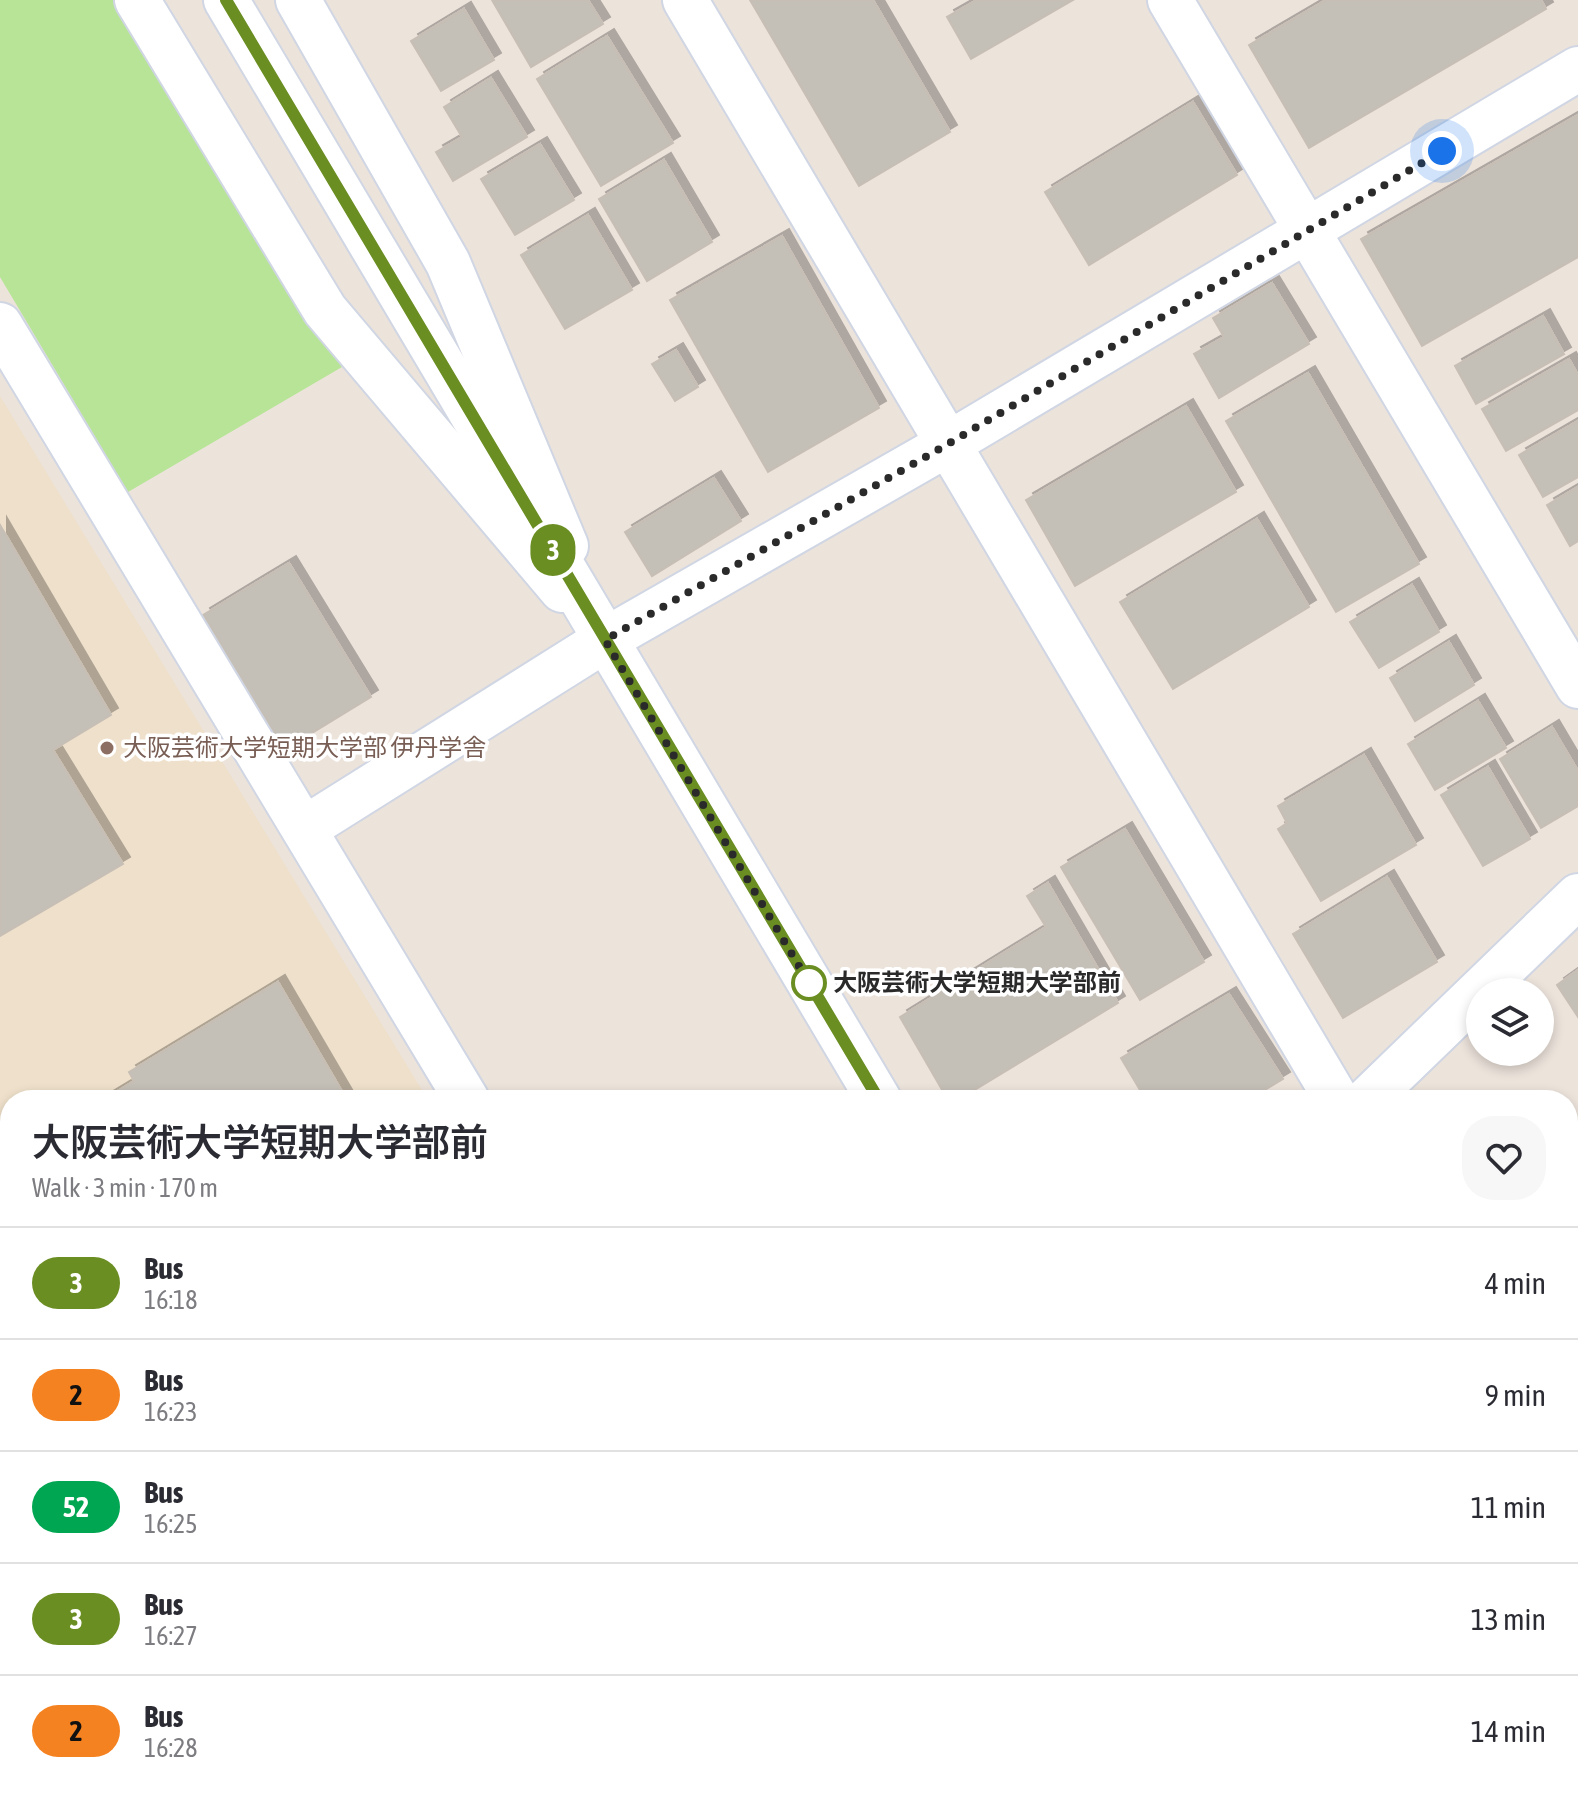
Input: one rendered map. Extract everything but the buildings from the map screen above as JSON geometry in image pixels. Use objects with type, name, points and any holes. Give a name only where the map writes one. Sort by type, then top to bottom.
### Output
[{"type":"street","points":[[137,0],[325,310],[605,640]]},
{"type":"street","points":[[226,0],[873,1090]]},
{"type":"street","points":[[298,0],[448,263],[605,640]]},
{"type":"street","points":[[685,0],[1331,1090]]},
{"type":"street","points":[[1170,0],[1578,686]]},
{"type":"street","points":[[304,829],[605,640],[948,444],[1578,69]]},
{"type":"street","points":[[0,325],[461,1090]]},
{"type":"street","points":[[1377,1090],[1578,896]]},
{"type":"shaded area","name":"大阪芸術大学短期大学部 伊丹学舎","points":[[0,396],[422,1090],[0,1090]]},
{"type":"green space","points":[[0,0],[122,0],[342,367],[128,492],[0,277]]},
{"type":"bus line","name":"3","points":[[226,0],[873,1090]]},
{"type":"place","name":"大阪芸術大学短期大学部 伊丹学舎","points":[[107,748]]},
{"type":"place","name":"大阪芸術大学短期大学部前","points":[[809,983]]},
{"type":"route","points":[[809,983],[815,993],[605,640],[948,444],[1442,151]]}]
